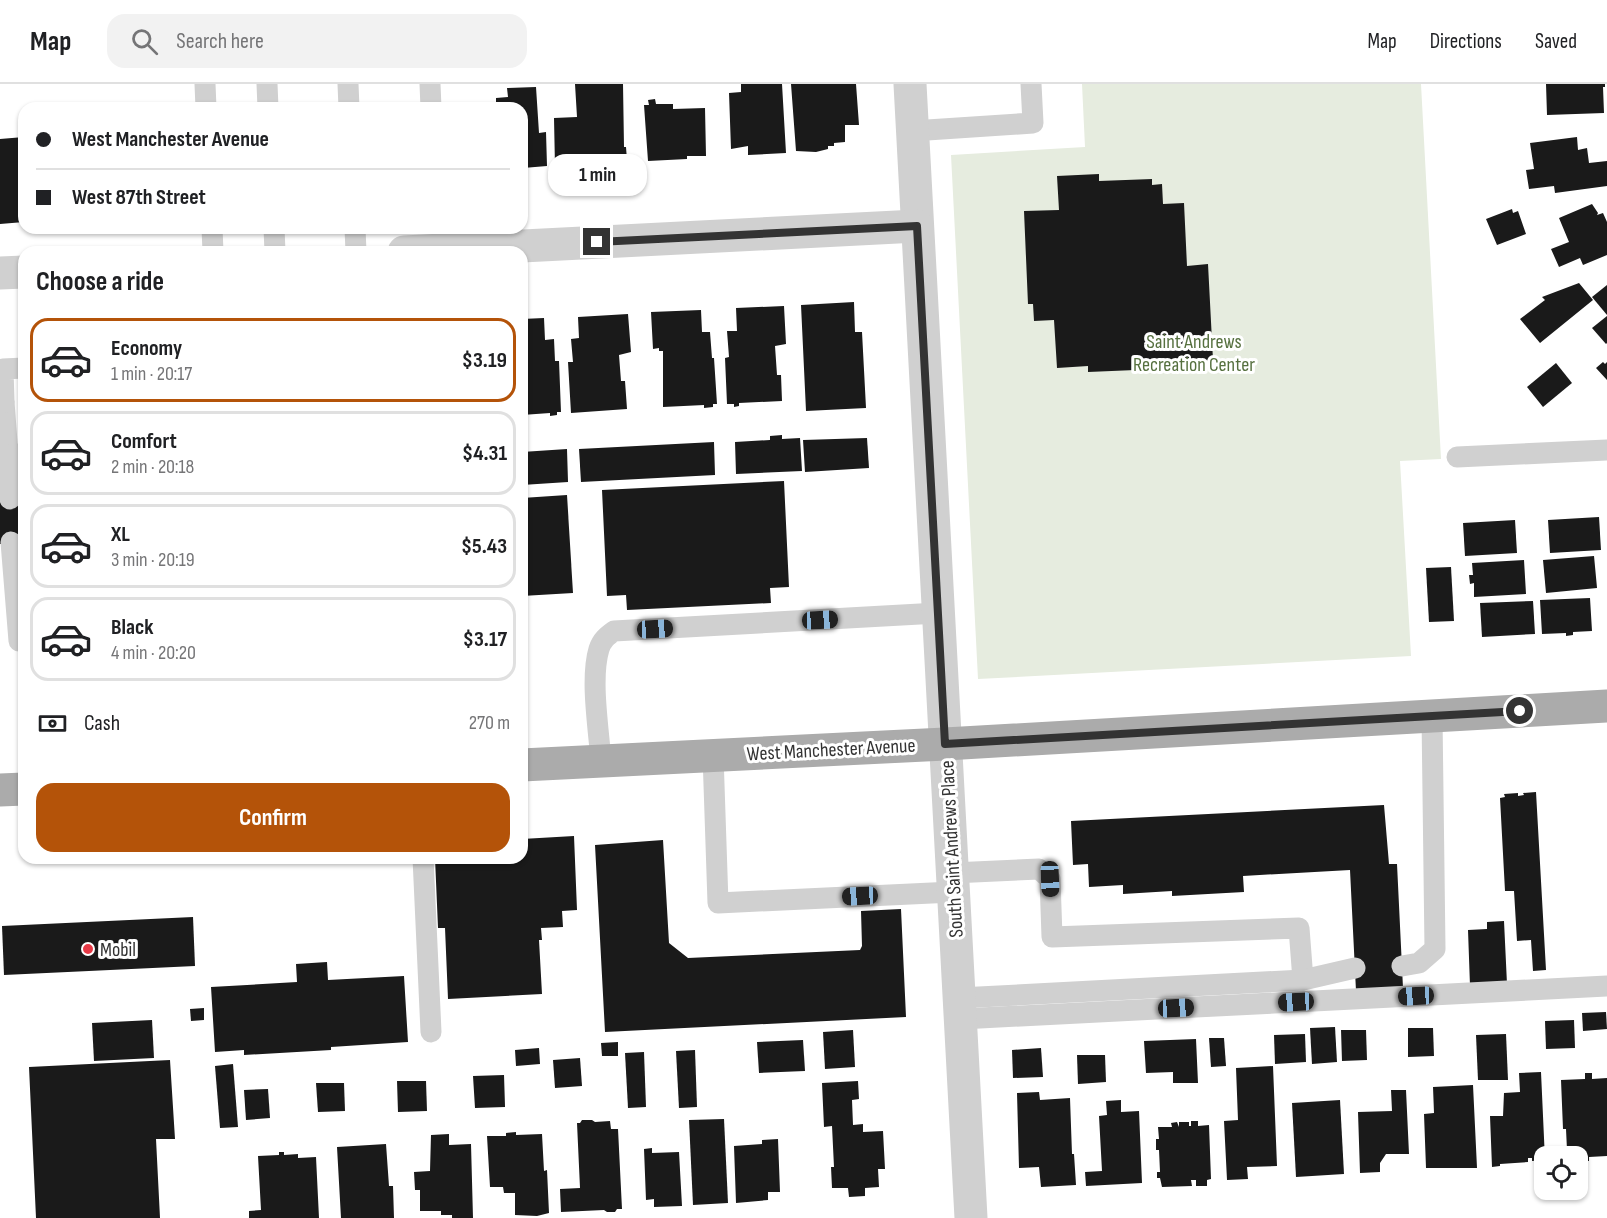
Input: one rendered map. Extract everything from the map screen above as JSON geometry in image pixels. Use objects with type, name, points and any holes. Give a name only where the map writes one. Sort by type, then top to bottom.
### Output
[{"type":"main road","name":"West Manchester Avenue","points":[[528,765],[945,744],[1607,706]]},
{"type":"main road","points":[[0,790],[18,789]]},
{"type":"street","name":"South Saint Andrews Place","points":[[910,84],[971,1218]]},
{"type":"street","points":[[419,246],[436,239],[917,226]]},
{"type":"street","points":[[0,273],[18,272]]},
{"type":"lane","points":[[205,84],[206,102]]},
{"type":"lane","points":[[267,84],[268,102]]},
{"type":"lane","points":[[348,84],[349,102]]},
{"type":"lane","points":[[430,84],[431,102]]},
{"type":"lane","points":[[912,132],[1033,123],[1031,84]]},
{"type":"lane","points":[[10,499],[16,454],[2,402],[3,369],[18,368]]},
{"type":"lane","points":[[1456,458],[1607,450]]},
{"type":"lane","points":[[11,542],[14,641]]},
{"type":"lane","points":[[602,762],[596,672],[599,648],[604,638],[614,631],[938,613]]},
{"type":"lane","points":[[1402,966],[1419,963],[1435,949],[1432,716]]},
{"type":"lane","points":[[712,755],[718,903],[953,883],[1039,868],[1050,879],[1052,937],[1299,928],[1303,980]]},
{"type":"lane","points":[[423,864],[431,1032]]},
{"type":"lane","points":[[960,1009],[1303,980],[1355,968]]},
{"type":"lane","points":[[960,1009],[1607,986]]},
{"type":"green space","name":"Saint Andrews Recreation Center","points":[[1082,84],[1421,84],[1441,459],[1400,461],[1411,656],[978,679],[951,155],[1085,147]]},
{"type":"building","points":[[575,84],[623,84],[624,147],[626,147],[627,160],[598,161],[598,165],[555,167],[554,118],[577,117]]},
{"type":"building","points":[[741,84],[782,84],[786,153],[748,155],[748,146],[731,149],[729,93],[741,92]]},
{"type":"building","points":[[791,84],[856,84],[859,125],[845,125],[845,142],[834,143],[834,146],[828,146],[828,149],[816,152],[796,151]]},
{"type":"building","points":[[1546,84],[1605,84],[1603,87],[1604,113],[1547,115]]},
{"type":"building","points":[[536,87],[539,133],[546,132],[547,166],[528,168],[528,102],[496,102],[496,98],[508,97],[507,88]]},
{"type":"building","points":[[655,99],[656,104],[673,104],[673,109],[705,108],[706,156],[648,161],[644,105],[649,105],[648,100]]},
{"type":"building","points":[[1577,137],[1578,150],[1587,148],[1589,163],[1607,161],[1607,186],[1555,193],[1554,186],[1529,189],[1526,170],[1534,169],[1530,143]]},
{"type":"building","points":[[18,138],[18,222],[0,224],[0,139]]},
{"type":"building","points":[[1099,174],[1099,181],[1152,179],[1152,185],[1162,184],[1163,204],[1184,203],[1187,266],[1208,264],[1213,360],[1182,362],[1183,368],[1088,372],[1088,366],[1057,368],[1054,320],[1034,321],[1033,304],[1028,304],[1024,211],[1059,210],[1057,176]]},
{"type":"building","points":[[1592,204],[1597,215],[1603,213],[1607,222],[1607,255],[1583,265],[1580,258],[1559,267],[1551,249],[1569,242],[1559,218]]},
{"type":"building","points":[[1512,209],[1513,213],[1518,211],[1526,234],[1497,245],[1486,219]]},
{"type":"building","points":[[1579,283],[1593,300],[1540,343],[1520,319],[1545,300],[1542,297]]},
{"type":"building","points":[[1607,285],[1607,315],[1592,297]]},
{"type":"building","points":[[854,302],[855,332],[862,332],[866,408],[806,411],[801,305]]},
{"type":"building","points":[[784,306],[786,344],[775,346],[777,375],[781,375],[782,401],[739,403],[739,406],[734,407],[734,404],[727,404],[725,358],[729,357],[727,331],[737,331],[736,308]]},
{"type":"building","points":[[701,310],[702,332],[710,332],[717,404],[704,408],[704,405],[663,407],[663,351],[659,351],[659,348],[653,349],[651,312]]},
{"type":"building","points":[[628,314],[631,352],[619,355],[621,381],[625,381],[627,409],[571,413],[568,362],[573,362],[571,339],[579,338],[578,317]]},
{"type":"building","points":[[1607,316],[1607,343],[1606,344],[1592,328]]},
{"type":"building","points":[[544,318],[545,340],[554,339],[555,361],[559,361],[561,412],[557,412],[557,415],[550,416],[550,413],[528,415],[528,319]]},
{"type":"building","points":[[1603,362],[1605,364],[1607,362],[1607,380],[1596,368]]},
{"type":"building","points":[[1556,363],[1572,383],[1543,407],[1527,387]]},
{"type":"building","points":[[782,435],[782,439],[800,438],[802,471],[736,474],[735,442],[770,440],[770,436]]},
{"type":"building","points":[[867,438],[869,468],[805,472],[803,440]]},
{"type":"building","points":[[714,442],[715,475],[581,482],[579,449]]},
{"type":"building","points":[[567,449],[568,482],[528,485],[528,452]]},
{"type":"building","points":[[784,481],[789,587],[770,588],[771,603],[627,610],[626,595],[607,596],[602,490]]},
{"type":"building","points":[[567,495],[573,593],[528,596],[528,498]]},
{"type":"building","points":[[18,499],[18,542],[0,544],[0,500]]},
{"type":"building","points":[[1599,517],[1601,550],[1550,553],[1548,520]]},
{"type":"building","points":[[1515,520],[1517,553],[1465,556],[1463,523]]},
{"type":"building","points":[[1594,556],[1597,588],[1546,593],[1543,560]]},
{"type":"building","points":[[1524,560],[1526,594],[1474,597],[1474,583],[1470,584],[1469,575],[1473,575],[1472,563]]},
{"type":"building","points":[[1451,567],[1454,621],[1429,622],[1426,568]]},
{"type":"building","points":[[1590,598],[1592,631],[1573,632],[1573,635],[1566,636],[1566,633],[1542,634],[1540,600]]},
{"type":"building","points":[[1533,601],[1535,634],[1482,637],[1480,603]]},
{"type":"building","points":[[1536,792],[1546,970],[1533,971],[1531,940],[1517,941],[1514,891],[1505,891],[1500,798],[1505,797],[1504,794],[1518,793],[1518,796],[1524,795],[1523,793]]},
{"type":"building","points":[[1384,805],[1389,864],[1397,864],[1403,988],[1356,991],[1350,870],[1243,876],[1244,892],[1172,896],[1172,891],[1123,894],[1123,885],[1089,887],[1088,864],[1073,865],[1071,821]]},
{"type":"building","points":[[574,836],[577,910],[562,911],[563,927],[541,928],[542,940],[539,940],[542,994],[448,999],[445,928],[438,928],[435,864],[528,864],[528,839]]},
{"type":"building","points":[[663,840],[669,943],[688,958],[860,950],[862,946],[861,911],[901,909],[906,1017],[605,1032],[595,845]]},
{"type":"building","points":[[193,917],[195,966],[4,975],[2,926]]},
{"type":"building","points":[[1504,921],[1507,984],[1470,986],[1468,930],[1487,929],[1487,922]]},
{"type":"building","points":[[327,962],[328,980],[404,976],[408,1042],[331,1047],[331,1050],[244,1055],[244,1050],[215,1052],[211,987],[297,982],[296,964]]},
{"type":"building","points":[[204,1008],[204,1020],[191,1021],[190,1009]]},
{"type":"building","points":[[1606,1012],[1607,1029],[1583,1031],[1582,1013]]},
{"type":"building","points":[[152,1020],[154,1058],[94,1061],[92,1023]]},
{"type":"building","points":[[1574,1020],[1575,1048],[1546,1049],[1545,1021]]},
{"type":"building","points":[[1335,1027],[1337,1062],[1312,1064],[1310,1028]]},
{"type":"building","points":[[1408,1028],[1433,1028],[1434,1056],[1408,1057]]},
{"type":"building","points":[[853,1030],[855,1067],[825,1069],[823,1032]]},
{"type":"building","points":[[1341,1030],[1366,1030],[1367,1060],[1342,1061]]},
{"type":"building","points":[[1305,1034],[1306,1062],[1275,1064],[1274,1035]]},
{"type":"building","points":[[1506,1034],[1508,1080],[1478,1080],[1476,1035]]},
{"type":"building","points":[[1209,1038],[1224,1038],[1226,1066],[1211,1067]]},
{"type":"building","points":[[1196,1039],[1198,1083],[1173,1083],[1173,1072],[1146,1073],[1144,1041]]},
{"type":"building","points":[[803,1040],[805,1071],[759,1073],[757,1042]]},
{"type":"building","points":[[618,1042],[618,1056],[602,1056],[601,1043]]},
{"type":"building","points":[[539,1048],[540,1064],[516,1066],[515,1050]]},
{"type":"building","points":[[1041,1048],[1043,1077],[1013,1078],[1012,1050]]},
{"type":"building","points":[[695,1050],[697,1107],[679,1108],[676,1051]]},
{"type":"building","points":[[644,1052],[646,1107],[628,1108],[625,1053]]},
{"type":"building","points":[[1077,1055],[1105,1055],[1106,1082],[1078,1084]]},
{"type":"building","points":[[580,1058],[582,1086],[555,1088],[553,1060]]},
{"type":"building","points":[[170,1060],[175,1139],[156,1139],[160,1218],[36,1218],[29,1067]]},
{"type":"building","points":[[233,1064],[238,1127],[220,1128],[215,1066]]},
{"type":"building","points":[[1273,1066],[1277,1166],[1247,1167],[1248,1179],[1227,1180],[1224,1121],[1238,1120],[1236,1068]]},
{"type":"building","points":[[1541,1072],[1544,1146],[1534,1146],[1534,1161],[1528,1158],[1528,1162],[1500,1164],[1500,1166],[1492,1167],[1490,1116],[1503,1116],[1504,1093],[1520,1092],[1519,1073]]},
{"type":"building","points":[[1585,1073],[1592,1073],[1592,1079],[1607,1078],[1607,1156],[1589,1157],[1589,1161],[1588,1146],[1567,1146],[1566,1129],[1563,1129],[1561,1080],[1585,1079]]},
{"type":"building","points":[[504,1075],[505,1107],[475,1108],[473,1076]]},
{"type":"building","points":[[397,1081],[426,1081],[427,1111],[398,1112]]},
{"type":"building","points":[[858,1081],[859,1099],[852,1100],[853,1125],[863,1124],[863,1132],[883,1131],[885,1169],[878,1169],[879,1187],[865,1188],[865,1196],[849,1197],[848,1188],[832,1188],[831,1167],[834,1167],[832,1126],[824,1127],[822,1083]]},
{"type":"building","points":[[316,1083],[344,1083],[345,1111],[318,1112]]},
{"type":"building","points":[[1473,1085],[1477,1168],[1426,1168],[1424,1114],[1434,1113],[1433,1087]]},
{"type":"building","points":[[268,1089],[270,1118],[246,1120],[244,1090]]},
{"type":"building","points":[[1391,1090],[1406,1090],[1409,1154],[1386,1154],[1380,1163],[1380,1172],[1360,1173],[1358,1112],[1392,1111]]},
{"type":"building","points":[[1039,1092],[1040,1100],[1070,1098],[1072,1154],[1074,1154],[1076,1185],[1041,1187],[1039,1167],[1019,1168],[1017,1093]]},
{"type":"building","points":[[1121,1100],[1121,1112],[1139,1111],[1142,1183],[1086,1186],[1085,1172],[1102,1171],[1099,1116],[1107,1115],[1106,1101]]},
{"type":"building","points":[[1340,1100],[1344,1174],[1296,1177],[1292,1103]]},
{"type":"building","points":[[724,1119],[728,1203],[693,1205],[689,1120]]},
{"type":"building","points":[[582,1120],[610,1121],[611,1129],[618,1129],[622,1209],[617,1209],[615,1212],[604,1210],[561,1212],[560,1189],[580,1188],[577,1123]]},
{"type":"building","points":[[1191,1121],[1198,1121],[1198,1126],[1209,1125],[1211,1179],[1207,1180],[1207,1186],[1196,1186],[1196,1180],[1191,1180],[1192,1186],[1162,1187],[1160,1178],[1157,1178],[1157,1172],[1160,1172],[1159,1150],[1156,1150],[1156,1139],[1159,1139],[1158,1127],[1172,1127],[1171,1123],[1177,1122],[1179,1127],[1179,1122],[1189,1122],[1191,1126]]},
{"type":"building","points":[[516,1132],[516,1135],[542,1134],[544,1171],[547,1170],[549,1213],[537,1216],[515,1215],[515,1193],[504,1193],[503,1187],[490,1187],[487,1136],[506,1136],[506,1133]]},
{"type":"building","points":[[449,1134],[449,1145],[471,1144],[473,1218],[452,1218],[452,1215],[441,1215],[441,1211],[420,1211],[420,1190],[415,1190],[414,1172],[430,1171],[431,1135]]},
{"type":"building","points":[[778,1139],[780,1192],[768,1192],[768,1200],[736,1203],[734,1146],[762,1144],[762,1140]]},
{"type":"building","points":[[386,1144],[389,1186],[393,1186],[394,1218],[341,1218],[337,1147]]},
{"type":"building","points":[[652,1148],[652,1153],[679,1152],[682,1206],[654,1207],[654,1199],[646,1200],[644,1149]]},
{"type":"building","points":[[279,1152],[284,1152],[284,1155],[298,1154],[298,1158],[316,1157],[319,1218],[249,1218],[249,1211],[261,1210],[258,1156],[279,1155]]},
{"type":"place","name":"Mobil","points":[[88,949]]},
{"type":"route","points":[[597,242],[917,226],[945,744],[1520,711]]}]
